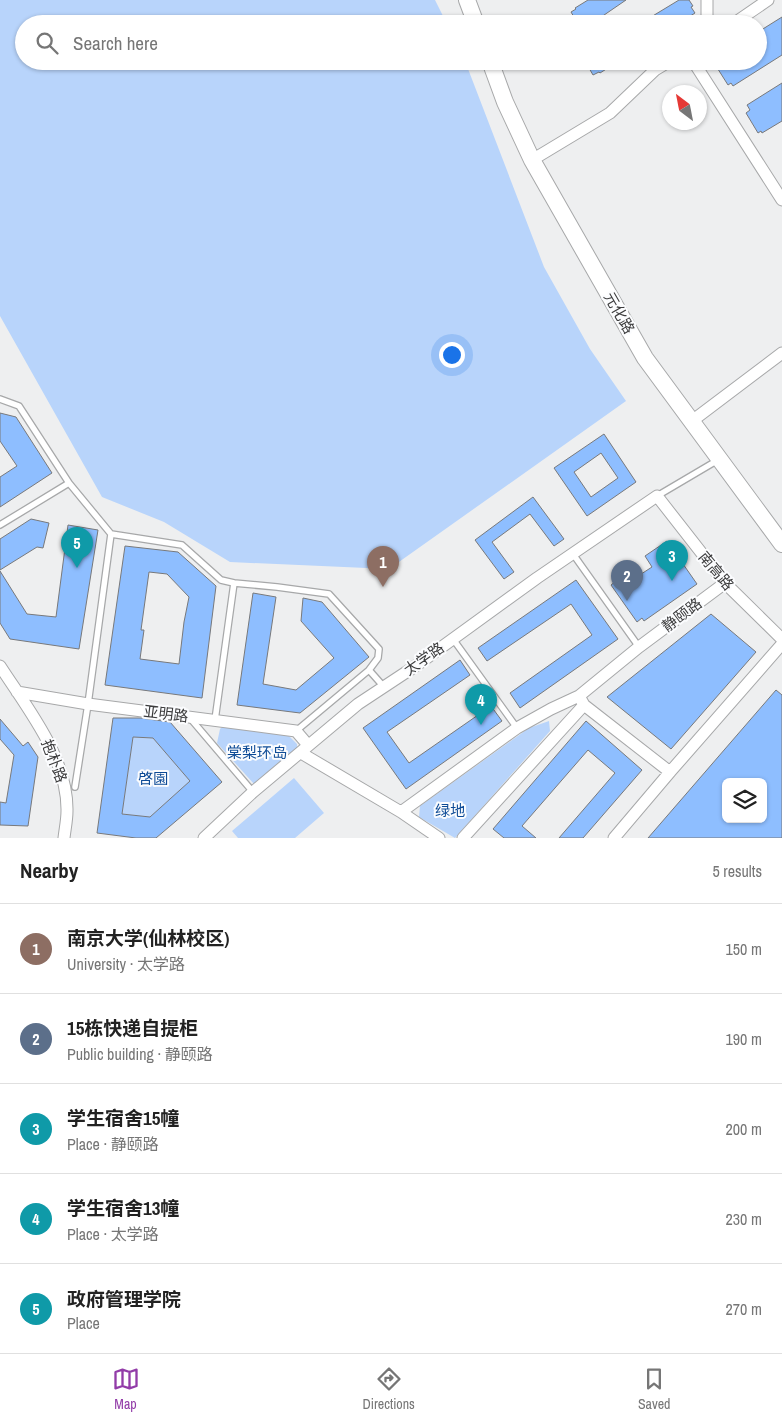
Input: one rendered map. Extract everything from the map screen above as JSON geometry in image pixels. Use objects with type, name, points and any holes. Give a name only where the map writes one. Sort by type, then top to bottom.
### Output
[{"type":"street","points":[[467,0],[473,15]]},
{"type":"street","points":[[707,0],[707,15]]},
{"type":"street","points":[[746,15],[768,0]]},
{"type":"street","name":"元化路","points":[[493,70],[505,102],[532,160],[645,358],[782,543]]},
{"type":"street","points":[[532,160],[610,113],[655,70]]},
{"type":"street","points":[[699,70],[782,200]]},
{"type":"street","points":[[692,420],[782,353]]},
{"type":"street","name":"太学路","points":[[204,838],[253,792],[358,704],[657,496]]},
{"type":"street","name":"南高路","points":[[657,496],[725,583],[782,639]]},
{"type":"street","name":"静颐路","points":[[582,701],[639,647],[725,583]]},
{"type":"street","points":[[614,838],[782,644]]},
{"type":"street","name":"抱朴路","points":[[0,666],[37,722],[52,750],[63,782],[67,810],[64,838]]},
{"type":"street","name":"亚明路","points":[[17,692],[88,704],[296,731]]},
{"type":"street","points":[[401,812],[517,728],[550,709],[582,701]]},
{"type":"street","points":[[582,701],[670,772]]},
{"type":"street","points":[[463,838],[582,701]]},
{"type":"street","points":[[296,731],[305,749],[401,812],[430,836]]},
{"type":"lane","points":[[0,399],[19,406],[69,483],[111,534],[182,545],[221,580],[329,594],[379,649],[378,658],[369,670],[296,731]]},
{"type":"lane","points":[[657,496],[720,458]]},
{"type":"lane","points":[[0,525],[69,483]]},
{"type":"lane","points":[[75,787],[111,534]]},
{"type":"lane","points":[[573,554],[639,647]]},
{"type":"lane","points":[[215,720],[234,583]]},
{"type":"lane","points":[[453,639],[517,728]]},
{"type":"lane","points":[[369,670],[384,687]]},
{"type":"lane","points":[[187,714],[253,792]]},
{"type":"green space","points":[[0,0],[435,0],[442,15],[15,15],[15,70],[468,70],[544,267],[590,349],[626,401],[389,569],[230,562],[164,522],[102,497],[0,316]]},
{"type":"green space","name":"绿地","points":[[549,721],[550,731],[455,838],[419,817],[420,806],[529,728]]},
{"type":"green space","name":"棠梨环岛","points":[[223,726],[288,735],[297,744],[297,749],[254,784],[217,743],[220,729]]},
{"type":"green space","name":"啓園","points":[[133,737],[153,738],[190,781],[150,817],[122,814]]},
{"type":"green space","points":[[294,778],[324,813],[295,838],[238,838],[232,831]]},
{"type":"building","points":[[588,0],[626,0],[604,15],[573,15],[571,12]]},
{"type":"building","points":[[679,0],[689,0],[695,13],[692,15],[654,15]]},
{"type":"building","points":[[782,17],[782,55],[767,64],[767,26]]},
{"type":"building","points":[[590,70],[605,70],[600,73],[593,75]]},
{"type":"building","points":[[719,70],[758,70],[733,86],[731,83],[728,85]]},
{"type":"building","points":[[782,83],[782,121],[762,133],[761,131],[758,133],[746,113],[750,110],[747,105]]},
{"type":"building","points":[[0,413],[16,417],[52,473],[0,507],[0,477],[17,466],[0,441]]},
{"type":"building","points":[[604,434],[636,482],[587,516],[554,468]],"holes":[[[601,453],[618,478],[591,497],[574,472]]]},
{"type":"building","points":[[533,497],[564,539],[554,546],[530,514],[492,542],[514,572],[504,579],[475,540]]},
{"type":"building","points":[[31,519],[49,523],[43,548],[37,547],[0,570],[0,539]]},
{"type":"building","points":[[68,525],[98,530],[79,649],[10,639],[0,623],[0,571],[27,614],[56,617]]},
{"type":"building","points":[[667,541],[697,584],[644,621],[642,618],[637,622],[611,585],[616,581],[614,578],[628,569],[635,578],[652,567],[645,556]]},
{"type":"building","points":[[125,546],[178,552],[216,586],[202,698],[105,685]],"holes":[[[149,572],[167,574],[189,597],[179,664],[140,659],[144,630],[141,630]]]},
{"type":"building","points":[[576,580],[618,639],[520,708],[510,693],[592,635],[571,604],[487,661],[478,648]]},
{"type":"building","points":[[253,593],[276,597],[263,684],[296,690],[334,658],[301,621],[303,598],[322,602],[369,657],[300,713],[237,705]]},
{"type":"building","points":[[711,614],[756,652],[671,749],[607,697]]},
{"type":"building","points":[[460,660],[470,675],[387,732],[409,763],[491,706],[502,721],[406,789],[363,728]]},
{"type":"building","points":[[776,690],[782,695],[782,838],[648,838]]},
{"type":"building","points":[[113,718],[141,718],[170,722],[222,782],[156,838],[136,838],[97,833]],"holes":[[[133,737],[153,738],[190,781],[150,817],[122,814]]]},
{"type":"building","points":[[0,719],[23,746],[28,742],[38,757],[28,826],[0,825],[0,802],[6,803],[14,755],[0,739]]},
{"type":"building","points":[[586,721],[642,770],[583,838],[559,838],[615,773],[588,750],[522,826],[536,838],[504,838],[493,829]]},
{"type":"place","name":"政府管理学院","points":[[77,568]]},
{"type":"place","name":"学生宿舍15幢","points":[[672,581]]},
{"type":"place","name":"南京大学(仙林校区)","points":[[383,587]]},
{"type":"place","name":"15栋快递自提柜","points":[[627,601]]},
{"type":"place","name":"学生宿舍13幢","points":[[481,725]]}]
